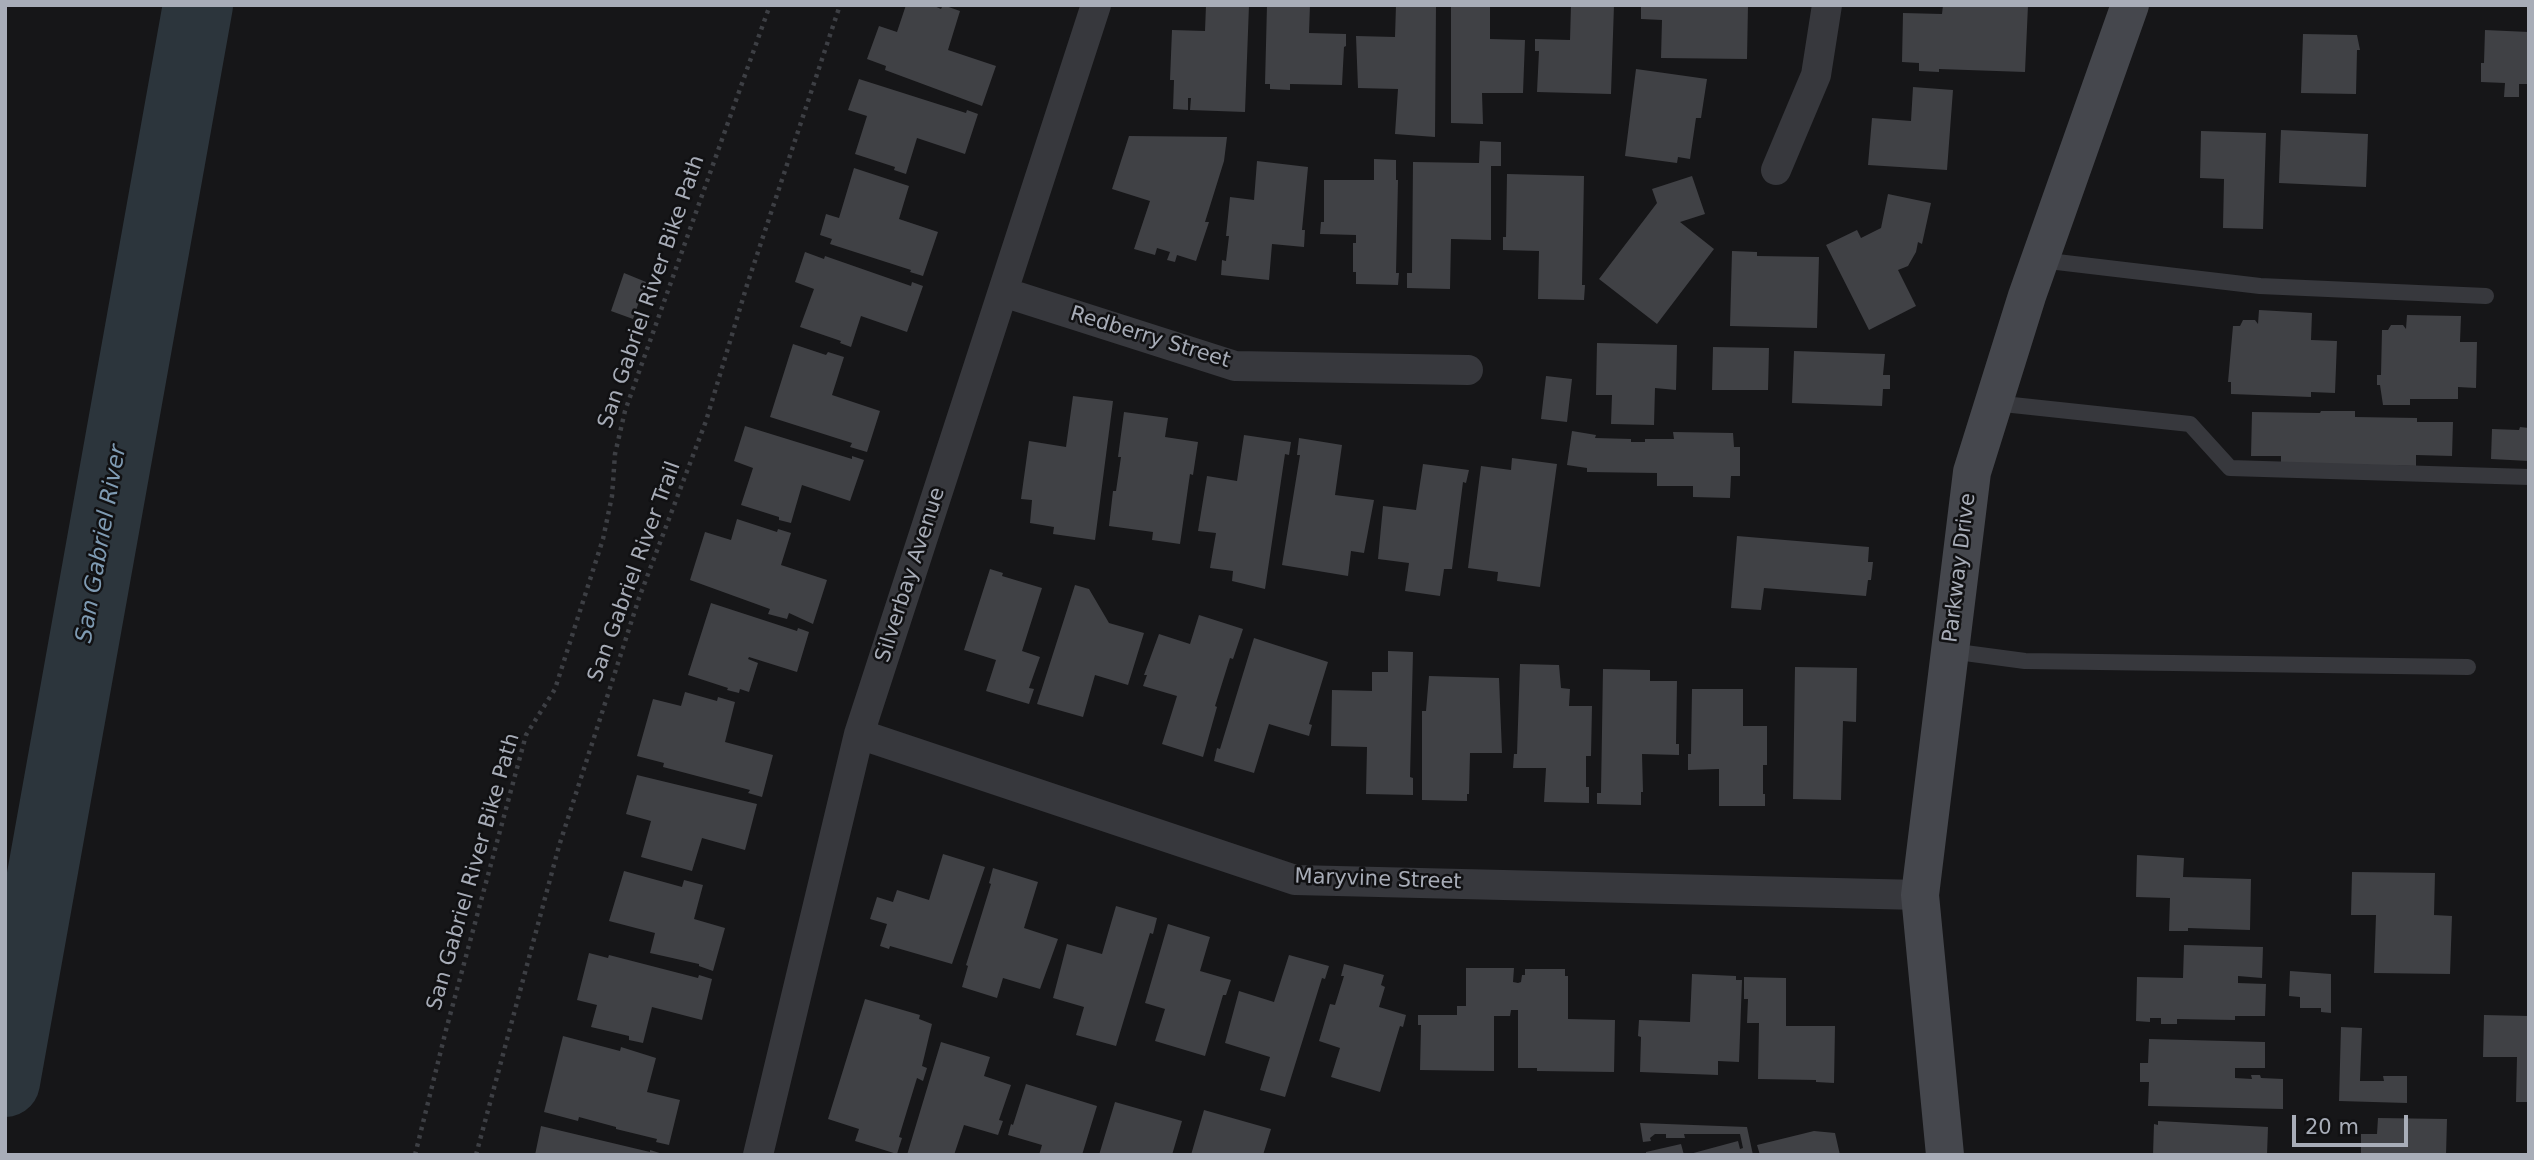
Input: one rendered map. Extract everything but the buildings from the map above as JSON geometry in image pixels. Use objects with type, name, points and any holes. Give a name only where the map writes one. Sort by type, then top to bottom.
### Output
[{"type":"street","name":"Silverbay Avenue","points":[[758,1155],[859,734],[1096,5]]},
{"type":"street","points":[[1776,170],[1816,75],[1827,5]]},
{"type":"street","name":"Parkway Drive","points":[[1945,1155],[1920,895],[1972,472],[2040,261],[2130,5]]},
{"type":"street","name":"Redberry Street","points":[[1003,292],[1235,366],[1468,370]]},
{"type":"street","name":"Maryvine Street","points":[[859,734],[1295,880],[1920,895]]},
{"type":"lane","points":[[2040,261],[2260,286],[2486,296]]},
{"type":"lane","points":[[1994,403],[2190,424],[2231,468],[2529,477]]},
{"type":"lane","points":[[1950,651],[2025,661],[2468,667]]},
{"type":"path","name":"San Gabriel River Bike Path","points":[[415,1155],[526,735],[555,689],[603,538],[615,454],[625,411],[770,5]]},
{"type":"path","name":"San Gabriel River Trail","points":[[476,1155],[559,846],[639,598],[706,421],[747,285],[840,5]]},
{"type":"waterway","name":"San Gabriel River","points":[[5,1082],[198,5]]}]
